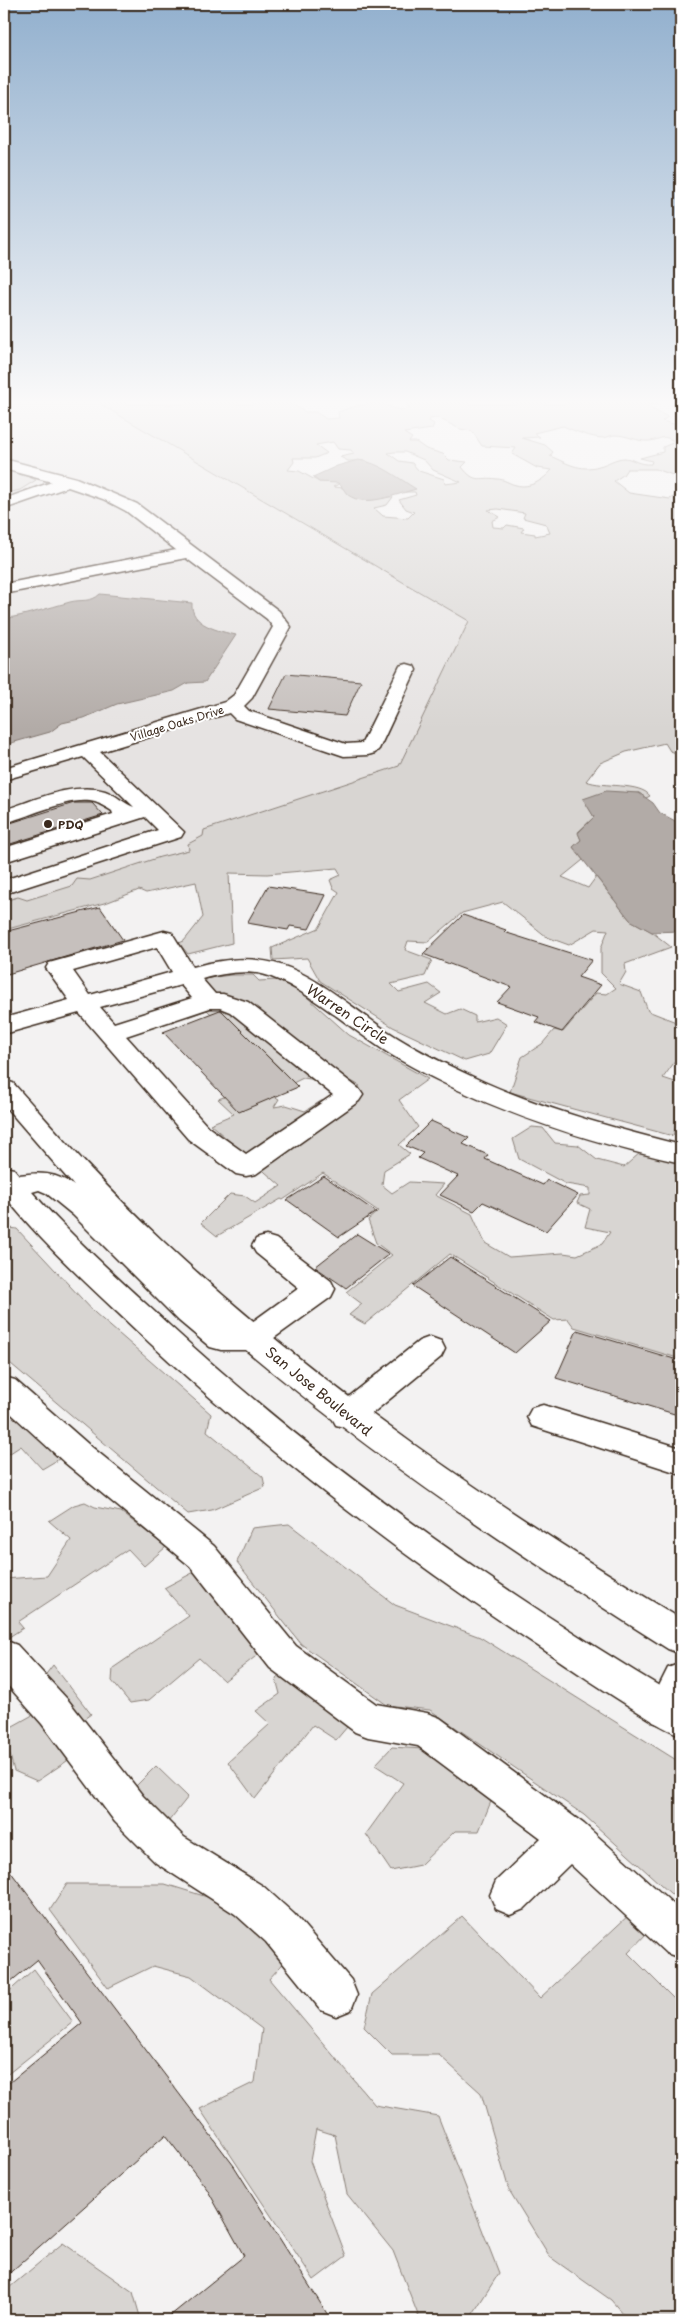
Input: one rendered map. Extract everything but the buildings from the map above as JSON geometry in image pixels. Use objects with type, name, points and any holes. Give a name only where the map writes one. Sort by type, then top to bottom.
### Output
[{"type":"main road","name":"Village Oaks Drive","points":[[4,774],[232,706],[242,698],[282,627],[273,615],[188,553],[139,512]]},
{"type":"main road","points":[[5,587],[188,553]]},
{"type":"main road","points":[[232,706],[242,715],[344,750],[368,749],[372,745],[407,670]]},
{"type":"main road","points":[[4,887],[173,832],[87,750]]},
{"type":"main road","points":[[4,817],[79,794],[94,795],[112,801],[122,808],[124,817]]},
{"type":"main road","points":[[4,855],[149,809]]},
{"type":"main road","points":[[111,1032],[208,1001],[223,1000],[239,1007],[350,1095],[246,1167],[198,1133],[111,1032],[84,1004],[58,968],[164,938],[186,976],[208,1001]]},
{"type":"main road","name":"Warren Circle","points":[[4,1026],[186,976],[230,966],[256,966],[273,970],[314,990],[378,1036],[435,1069],[512,1103],[594,1131],[681,1154]]},
{"type":"main road","name":"San Jose Boulevard","points":[[4,1088],[39,1132],[89,1187],[178,1272],[252,1338],[347,1416],[451,1491],[539,1550],[681,1638]]},
{"type":"main road","points":[[6,1184],[39,1181],[56,1186],[83,1208],[190,1313],[221,1339],[252,1338],[320,1288],[266,1246]]},
{"type":"main road","points":[[6,1184],[91,1270],[197,1371],[297,1454],[405,1537],[513,1612],[676,1702]]},
{"type":"main road","points":[[347,1416],[430,1349]]},
{"type":"main road","points":[[4,1389],[76,1453],[202,1556],[282,1657],[368,1720],[428,1730],[570,1838],[681,1938]]},
{"type":"main road","points":[[543,1417],[681,1461]]},
{"type":"main road","points":[[4,1656],[55,1712],[129,1808],[170,1850],[249,1900],[280,1928],[336,1994]]},
{"type":"main road","points":[[510,1895],[570,1838]]},
{"type":"shaded area","points":[[4,512],[284,512],[469,621],[399,766],[213,827],[213,847],[4,912]]},
{"type":"shaded area","points":[[284,512],[379,512],[383,516],[408,518],[414,512],[492,512],[500,517],[492,521],[493,527],[504,528],[507,525],[524,528],[521,532],[535,534],[535,536],[550,533],[546,524],[523,518],[525,513],[521,512],[681,512],[681,763],[676,762],[680,754],[670,751],[665,743],[626,752],[600,763],[586,781],[630,787],[645,792],[650,796],[646,798],[639,793],[584,799],[594,817],[578,832],[581,840],[573,847],[583,860],[562,877],[588,888],[596,877],[630,920],[652,932],[671,947],[625,964],[626,972],[619,984],[641,992],[648,1011],[681,1024],[681,1053],[663,1078],[681,1084],[681,1108],[673,1136],[510,1092],[522,1057],[542,1044],[554,1030],[563,1032],[596,993],[607,994],[616,988],[601,973],[601,948],[608,930],[596,929],[569,945],[547,937],[503,902],[462,913],[428,942],[408,941],[405,950],[432,960],[425,976],[391,984],[399,992],[429,984],[441,993],[425,1003],[447,1014],[460,1009],[475,1016],[475,1022],[496,1017],[507,1024],[489,1054],[465,1061],[393,1027],[320,981],[307,958],[273,960],[272,948],[319,928],[339,892],[333,888],[330,880],[341,875],[337,868],[267,874],[229,873],[232,943],[188,954],[179,943],[184,941],[203,917],[196,882],[146,893],[139,890],[108,902],[4,930],[4,901],[18,897],[27,900],[72,886],[77,879],[90,880],[160,857],[189,850],[188,844],[203,836],[204,830],[399,766],[469,621]]},
{"type":"shaded area","points":[[100,594],[192,603],[193,611],[201,622],[214,629],[236,635],[205,682],[188,683],[174,691],[117,704],[84,718],[62,723],[50,732],[4,745],[4,619],[70,602],[89,600]]},
{"type":"shaded area","points":[[606,791],[639,793],[653,803],[660,813],[681,824],[681,931],[652,932],[630,920],[573,847],[581,840],[578,833],[594,817],[583,799]]},
{"type":"shaded area","points":[[253,975],[259,981],[277,980],[298,989],[349,1035],[428,1079],[399,1100],[418,1127],[399,1145],[410,1154],[384,1170],[382,1185],[392,1193],[409,1182],[444,1184],[435,1195],[472,1214],[485,1243],[509,1257],[563,1253],[577,1255],[602,1244],[610,1232],[585,1227],[590,1209],[577,1203],[580,1196],[590,1195],[590,1188],[566,1184],[519,1159],[513,1139],[532,1127],[543,1128],[555,1143],[578,1145],[597,1160],[624,1167],[641,1152],[681,1162],[681,1359],[574,1327],[568,1319],[554,1320],[450,1254],[365,1324],[349,1315],[362,1304],[346,1292],[392,1255],[376,1243],[368,1220],[378,1211],[323,1173],[283,1200],[281,1199],[217,1236],[201,1223],[230,1194],[245,1196],[255,1203],[281,1186],[210,1124],[234,1114],[218,1099],[257,1086],[279,1099],[274,1107],[286,1105],[305,1111],[321,1101],[335,1099],[360,1086],[342,1076],[325,1081],[303,1078],[287,1086],[274,1075],[282,1070],[262,1051],[246,1048],[207,1010],[188,1017],[199,989],[208,978]]},
{"type":"shaded area","points":[[4,1227],[17,1229],[95,1313],[211,1414],[207,1431],[263,1477],[265,1487],[212,1510],[188,1514],[4,1358]]},
{"type":"shaded area","points":[[4,1402],[53,1439],[59,1459],[42,1469],[21,1446],[4,1457]]},
{"type":"shaded area","points":[[85,1502],[95,1507],[121,1512],[166,1547],[144,1566],[128,1549],[18,1622],[23,1628],[6,1639],[4,1636],[4,1579],[47,1576],[71,1540],[49,1521],[74,1505]]},
{"type":"shaded area","points":[[289,1524],[395,1605],[480,1637],[681,1763],[681,1903],[584,1815],[430,1710],[387,1705],[301,1644],[237,1562],[252,1528]]},
{"type":"shaded area","points":[[200,1569],[264,1650],[224,1681],[199,1658],[149,1700],[130,1703],[112,1681],[113,1668],[189,1616],[164,1588]]},
{"type":"shaded area","points":[[53,1665],[91,1714],[74,1726],[40,1682]]},
{"type":"shaded area","points":[[287,1670],[353,1720],[336,1740],[313,1725],[255,1799],[228,1762],[270,1724],[256,1711],[280,1694],[276,1679]]},
{"type":"shaded area","points":[[38,1712],[71,1745],[67,1761],[37,1781],[14,1771],[4,1731]]},
{"type":"shaded area","points":[[392,1747],[422,1749],[492,1799],[479,1831],[455,1831],[420,1865],[391,1871],[366,1834],[403,1783],[375,1765]]},
{"type":"shaded area","points":[[156,1766],[188,1797],[164,1827],[130,1792]]},
{"type":"shaded area","points":[[67,1884],[165,1884],[217,1900],[289,1957],[269,1979],[375,2105],[438,2116],[499,2273],[469,2320],[420,2320],[393,2251],[347,2194],[335,2135],[316,2129],[310,2161],[346,2256],[314,2280],[200,2109],[255,2082],[262,2029],[191,1976],[153,1966],[108,1988],[50,1910]]},
{"type":"shaded area","points":[[631,1913],[649,1931],[628,1953],[681,2006],[681,2320],[628,2320],[611,2300],[550,2257],[509,2190],[481,2093],[439,2055],[392,2055],[364,2027],[372,1994],[462,1916],[540,1998]]},
{"type":"shaded area","points":[[34,1969],[73,2022],[4,2077],[4,1996]]},
{"type":"shaded area","points":[[63,2243],[133,2292],[141,2320],[4,2320],[4,2292]]},
{"type":"place","name":"PDQ","points":[[48,824]]}]
